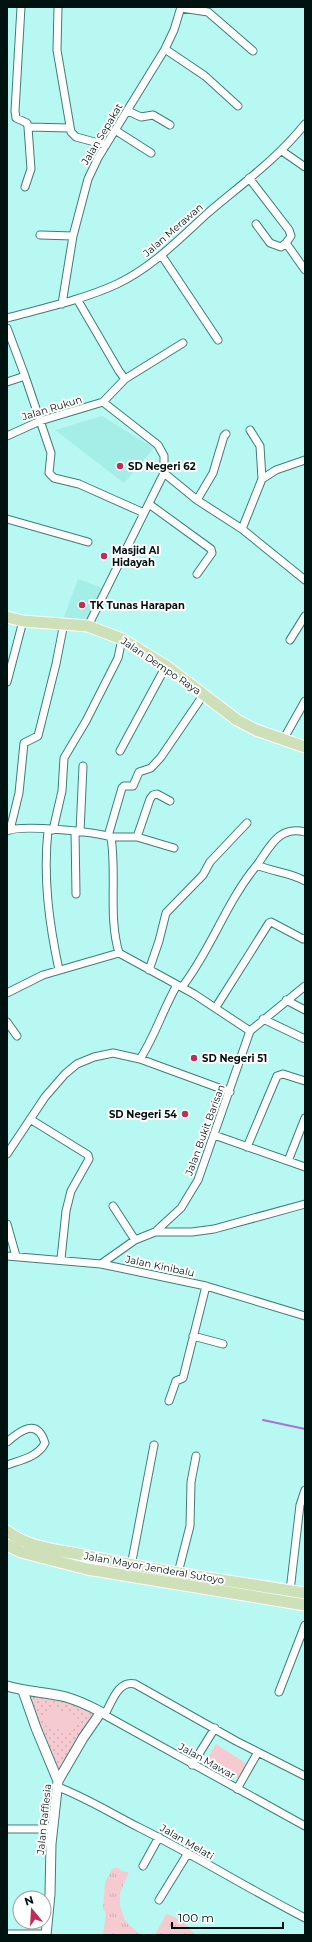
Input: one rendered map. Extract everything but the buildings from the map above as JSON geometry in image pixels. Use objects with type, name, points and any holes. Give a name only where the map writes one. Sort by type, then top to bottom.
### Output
[{"type":"main road","name":"Jalan Dempo Raya","points":[[7,616],[23,621],[88,626],[122,639],[166,666],[237,720],[283,740],[305,747]]},
{"type":"main road","name":"Jalan Mayor Jenderal Sutoyo","points":[[7,1531],[15,1537],[35,1545],[131,1566],[178,1573],[188,1581],[305,1593]]},
{"type":"main road","points":[[7,1545],[21,1552],[87,1569],[188,1581],[305,1605]]},
{"type":"street","points":[[21,7],[15,112],[16,118],[27,123],[28,127],[30,169],[25,187]]},
{"type":"street","points":[[58,7],[57,50],[70,128],[76,137],[106,145]]},
{"type":"street","points":[[181,7],[208,12],[253,51]]},
{"type":"street","name":"Jalan Sepakat","points":[[62,304],[73,236],[88,179],[106,145],[165,48],[174,30],[181,7]]},
{"type":"street","points":[[165,48],[204,76],[238,106]]},
{"type":"street","points":[[128,110],[141,117],[153,115],[170,125]]},
{"type":"street","name":"Jalan Merawan","points":[[7,318],[62,304],[118,284],[162,256],[249,178],[282,151],[305,124]]},
{"type":"street","points":[[28,127],[70,128]]},
{"type":"street","points":[[115,130],[151,153]]},
{"type":"street","points":[[282,151],[305,167]]},
{"type":"street","points":[[249,178],[290,230],[291,236],[281,247],[273,245],[256,224]]},
{"type":"street","points":[[40,235],[73,236]]},
{"type":"street","points":[[286,243],[305,270]]},
{"type":"street","points":[[162,256],[218,340]]},
{"type":"street","points":[[77,299],[125,379]]},
{"type":"street","points":[[7,328],[51,453],[49,473],[54,478],[79,484],[144,513]]},
{"type":"street","name":"Jalan Rukun","points":[[7,436],[40,421],[103,402],[125,379],[184,343]]},
{"type":"street","points":[[7,382],[25,376]]},
{"type":"street","points":[[88,626],[164,473],[164,456],[158,445],[103,402]]},
{"type":"street","points":[[242,529],[262,479],[260,446],[250,430]]},
{"type":"street","points":[[197,500],[213,472],[220,446],[226,434]]},
{"type":"street","points":[[262,479],[276,470],[305,460]]},
{"type":"street","points":[[164,473],[197,500],[242,529],[305,580]]},
{"type":"street","points":[[149,504],[211,549],[212,553],[197,574]]},
{"type":"street","points":[[7,519],[88,542]]},
{"type":"street","points":[[290,640],[305,616]]},
{"type":"street","points":[[7,682],[23,621]]},
{"type":"street","points":[[64,623],[56,664],[38,736],[24,743],[19,794],[9,830],[50,830],[137,837],[174,848]]},
{"type":"street","points":[[59,970],[48,913],[45,857],[50,830],[62,791],[64,758],[86,721],[118,658],[122,639]]},
{"type":"street","points":[[120,751],[166,666]]},
{"type":"street","points":[[119,953],[114,912],[114,853],[110,836],[122,788],[124,786],[133,786],[139,772],[148,768],[161,757],[204,694]]},
{"type":"street","points":[[283,740],[305,701]]},
{"type":"street","points":[[76,894],[78,832],[84,766]]},
{"type":"street","points":[[137,837],[150,799],[153,795],[157,794],[170,801]]},
{"type":"street","points":[[149,970],[160,941],[166,913],[202,875],[210,862],[247,823]]},
{"type":"street","points":[[140,1059],[146,1050],[164,1006],[179,986],[195,970],[228,910],[257,865],[280,835],[295,829],[305,832]]},
{"type":"street","points":[[257,865],[269,871],[285,873],[305,881]]},
{"type":"street","points":[[216,1007],[269,923],[271,922],[303,939],[305,938]]},
{"type":"street","points":[[7,993],[43,975],[119,953],[216,1007],[250,1031]]},
{"type":"street","name":"Jalan Bukit Barisan","points":[[102,1264],[135,1240],[155,1232],[181,1208],[198,1180],[230,1092],[250,1031],[305,986]]},
{"type":"street","points":[[286,1000],[305,1010]]},
{"type":"street","points":[[263,1019],[305,1039]]},
{"type":"street","points":[[7,1022],[17,1036]]},
{"type":"street","points":[[7,1154],[45,1097],[65,1074],[77,1064],[94,1057],[113,1053],[140,1059],[230,1092]]},
{"type":"street","points":[[247,1147],[277,1076],[284,1074],[305,1080]]},
{"type":"street","points":[[288,1161],[305,1118]]},
{"type":"street","points":[[30,1119],[88,1155],[89,1159],[71,1191],[66,1211],[61,1260]]},
{"type":"street","points":[[214,1135],[305,1167]]},
{"type":"street","points":[[155,1232],[192,1232],[214,1229],[305,1204]]},
{"type":"street","points":[[113,1206],[135,1240]]},
{"type":"street","points":[[7,1224],[16,1256]]},
{"type":"street","name":"Jalan Kinibalu","points":[[7,1256],[102,1264],[206,1286],[305,1316]]},
{"type":"street","points":[[170,1401],[176,1382],[183,1378],[206,1286]]},
{"type":"street","points":[[194,1336],[223,1344]]},
{"type":"street","points":[[7,1442],[22,1430],[32,1428],[38,1430],[45,1443],[41,1451],[25,1459],[7,1465]]},
{"type":"street","points":[[131,1566],[138,1524],[141,1522],[154,1445]]},
{"type":"street","points":[[178,1573],[190,1526],[191,1482],[196,1456]]},
{"type":"street","points":[[290,1591],[300,1506],[305,1490]]},
{"type":"street","points":[[279,1692],[305,1625]]},
{"type":"street","points":[[7,1686],[23,1691],[65,1697],[84,1703],[103,1714],[120,1688],[131,1683],[305,1776]]},
{"type":"street","points":[[23,1691],[58,1784]]},
{"type":"street","name":"Jalan Rafflesia","points":[[46,1934],[53,1828],[58,1784],[83,1738],[103,1714]]},
{"type":"street","name":"Jalan Mawar","points":[[103,1714],[192,1765],[305,1826]]},
{"type":"street","points":[[192,1765],[215,1728]]},
{"type":"street","points":[[237,1789],[258,1752]]},
{"type":"street","name":"Jalan Melati","points":[[58,1784],[159,1837],[305,1918]]},
{"type":"street","points":[[7,1829],[53,1828]]},
{"type":"street","points":[[143,1866],[159,1837]]},
{"type":"street","points":[[159,1900],[188,1853]]},
{"type":"street","points":[[7,1934],[46,1934]]},
{"type":"shaded area","name":"SD Negeri 62","points":[[102,416],[154,448],[124,483],[55,430]]},
{"type":"shaded area","name":"TK Tunas Harapan","points":[[78,579],[103,588],[88,624],[62,622]]},
{"type":"green space","points":[[28,1696],[62,1701],[101,1712],[59,1784]]},
{"type":"green space","points":[[48,1707],[78,1716],[72,1733],[43,1725]]},
{"type":"green space","points":[[216,1744],[247,1764],[239,1778],[206,1760]]},
{"type":"green space","points":[[113,1868],[118,1868],[122,1871],[129,1872],[120,1893],[120,1906],[124,1918],[128,1924],[141,1935],[103,1935],[106,1913],[103,1909],[105,1882]]},
{"type":"green space","points":[[166,1914],[179,1919],[196,1935],[155,1935]]},
{"type":"waterway","points":[[263,1420],[305,1429]]},
{"type":"place","name":"SD Negeri 62","points":[[120,466]]},
{"type":"place","name":"Masjid Al Hidayah","points":[[104,556]]},
{"type":"place","name":"TK Tunas Harapan","points":[[82,605]]},
{"type":"place","name":"SD Negeri 51","points":[[194,1058]]},
{"type":"place","name":"SD Negeri 54","points":[[185,1114]]}]
